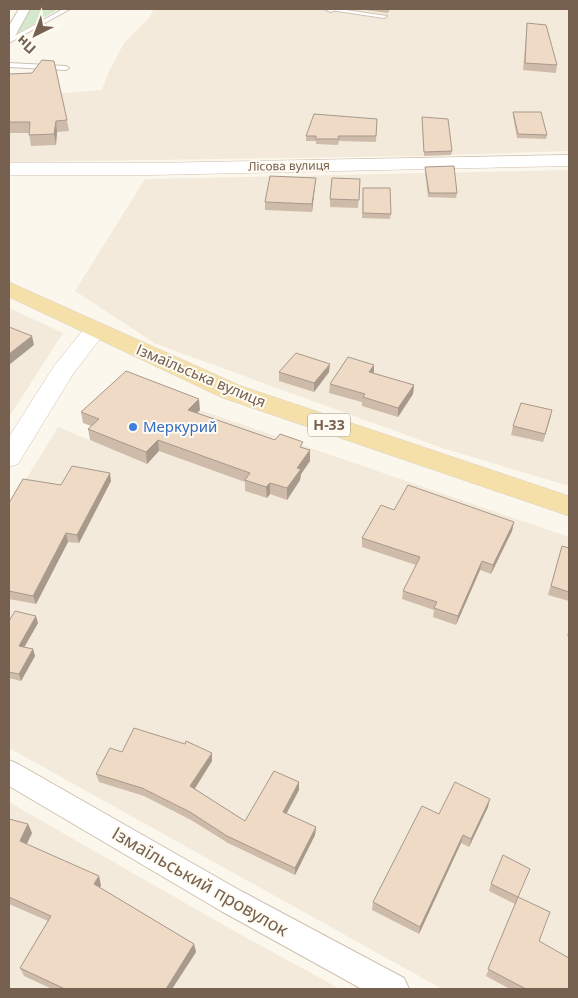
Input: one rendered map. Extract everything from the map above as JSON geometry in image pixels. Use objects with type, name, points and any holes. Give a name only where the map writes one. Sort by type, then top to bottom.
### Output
[{"type":"main road","name":"Ізмаїльська вулиця","points":[[9,288],[95,330],[232,392],[569,506]]},
{"type":"street","points":[[9,36],[24,9]]},
{"type":"street","name":"Лісова вулиця","points":[[9,169],[152,169],[569,160]]},
{"type":"street","points":[[9,458],[64,371],[95,330]]},
{"type":"street","name":"Ізмаїльський провулок","points":[[9,772],[231,902],[394,989]]},
{"type":"lane","points":[[9,40],[67,9]]},
{"type":"lane","points":[[329,9],[384,16]]},
{"type":"lane","points":[[9,65],[66,68]]},
{"type":"shaded area","points":[[154,9],[569,9],[569,151],[422,156],[9,162],[9,133],[16,97],[102,90],[109,71],[124,43],[149,18]]},
{"type":"shaded area","points":[[569,170],[569,486],[442,448],[156,344],[75,291],[145,179]]},
{"type":"shaded area","points":[[9,308],[63,333],[9,417]]},
{"type":"shaded area","points":[[200,410],[569,537],[569,989],[442,989],[9,748],[9,507],[58,427],[147,464]]},
{"type":"shaded area","points":[[9,802],[227,927],[340,989],[9,989]]},
{"type":"green space","points":[[29,9],[59,9],[14,35]]},
{"type":"building","points":[[527,23],[546,25],[557,65],[525,63]]},
{"type":"building","points":[[42,60],[54,61],[67,120],[56,121],[54,134],[29,135],[30,122],[9,122],[9,74],[32,73]]},
{"type":"building","points":[[513,112],[541,112],[547,135],[518,134]]},
{"type":"building","points":[[314,114],[377,119],[376,136],[338,136],[339,139],[316,139],[316,136],[306,136]]},
{"type":"building","points":[[422,117],[448,119],[452,151],[424,152]]},
{"type":"building","points":[[454,166],[457,193],[429,193],[425,167]]},
{"type":"building","points":[[270,176],[316,178],[312,204],[265,202]]},
{"type":"building","points":[[332,178],[360,179],[359,200],[330,199]]},
{"type":"building","points":[[363,188],[390,188],[391,214],[363,213]]},
{"type":"building","points":[[9,327],[32,336],[9,354]]},
{"type":"building","points":[[296,353],[330,364],[314,383],[279,372]]},
{"type":"building","points":[[348,357],[374,365],[369,372],[414,385],[398,408],[363,397],[365,394],[330,384]]},
{"type":"building","points":[[126,371],[199,399],[188,410],[275,440],[280,434],[303,442],[300,447],[310,450],[297,468],[301,469],[287,488],[270,483],[266,487],[245,480],[250,473],[158,440],[146,452],[88,429],[99,419],[81,412]]},
{"type":"building","points":[[521,403],[552,410],[545,434],[513,426]]},
{"type":"building","points":[[72,466],[110,473],[77,535],[66,533],[33,596],[9,591],[9,503],[23,479],[61,485]]},
{"type":"building","points":[[408,485],[514,522],[493,565],[482,561],[458,616],[434,608],[437,602],[403,591],[420,557],[362,538],[381,505],[394,510]]},
{"type":"building","points":[[562,546],[569,548],[569,592],[551,586]]},
{"type":"building","points":[[15,611],[36,616],[19,646],[33,649],[19,674],[9,672],[9,621]]},
{"type":"building","points":[[134,728],[185,744],[186,741],[212,753],[190,786],[245,821],[274,771],[299,782],[283,812],[316,827],[295,868],[227,836],[190,812],[142,788],[96,774],[110,748],[122,752]]},
{"type":"building","points":[[455,782],[490,799],[471,839],[463,835],[420,927],[373,902],[422,806],[439,814]]},
{"type":"building","points":[[9,819],[28,824],[20,841],[99,876],[94,884],[194,944],[166,989],[65,989],[20,968],[51,916],[9,897]]},
{"type":"building","points":[[503,855],[530,869],[518,897],[491,884]]},
{"type":"building","points":[[518,897],[550,912],[539,941],[569,958],[569,989],[526,989],[488,969]]},
{"type":"place","name":"Меркурий","points":[[133,427]]}]
